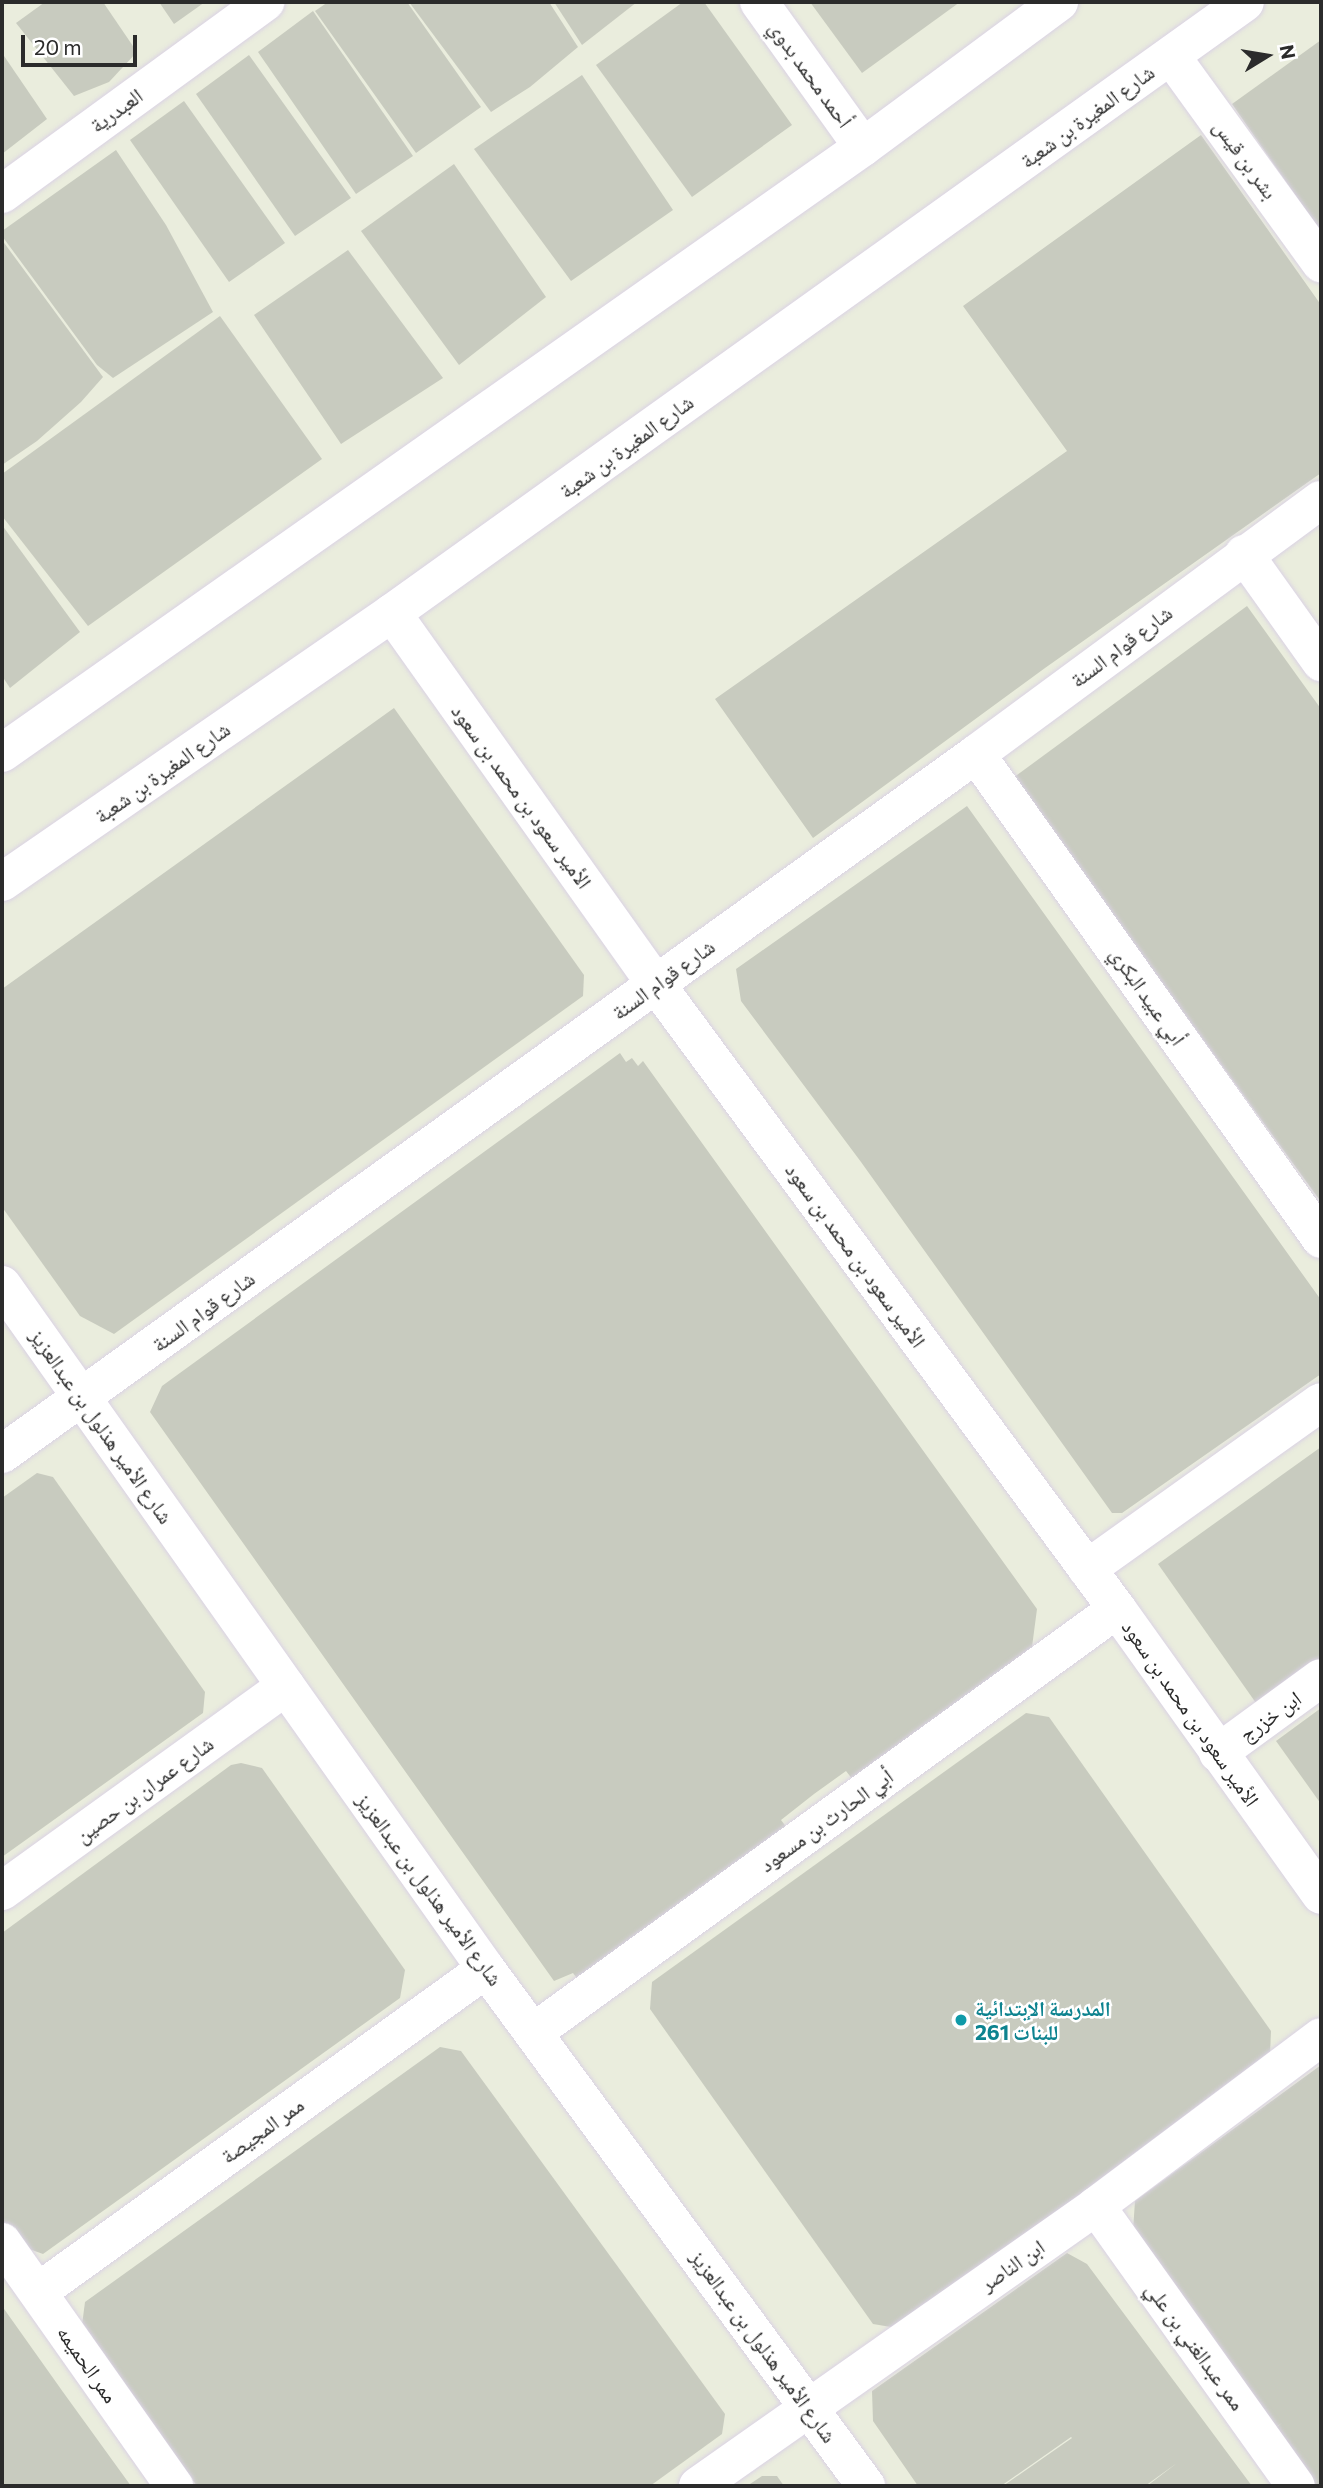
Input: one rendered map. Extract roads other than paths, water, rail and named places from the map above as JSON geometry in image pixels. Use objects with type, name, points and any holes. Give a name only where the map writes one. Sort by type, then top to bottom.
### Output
[{"type":"street","name":"العبدرية","points":[[2,194],[265,2]]},
{"type":"street","name":"أحمد محمد بدوي","points":[[759,2],[863,147]]},
{"type":"street","points":[[2,753],[863,147],[1059,2]]},
{"type":"street","name":"شارع المغيرة بن شعبة","points":[[2,882],[392,613],[1244,2]]},
{"type":"street","name":"بشر بن قيس","points":[[1171,56],[1321,262]]},
{"type":"street","name":"شارع قوام السنة","points":[[2,1454],[976,754],[1244,554],[1321,500]]},
{"type":"street","points":[[1244,554],[1321,662]]},
{"type":"street","name":"الأمير سعود بن محمد بن سعود","points":[[392,613],[656,984],[1117,1609],[1321,1895]]},
{"type":"street","name":"أبي عبيد البكري","points":[[976,754],[1321,1239]]},
{"type":"street","name":"شارع الأمير هذلول بن عبدالعزيز","points":[[2,1286],[486,1969],[866,2486]]},
{"type":"street","points":[[1087,1569],[1321,1402]]},
{"type":"street","name":"أبي الحارث بن مسعود","points":[[534,2032],[1117,1609]]},
{"type":"street","name":"ابن خزرج","points":[[1219,1753],[1321,1678]]},
{"type":"street","name":"شارع عمران بن حصين","points":[[2,1891],[286,1686]]},
{"type":"street","name":"ممر المجيصة","points":[[38,2292],[486,1969]]},
{"type":"street","name":"ابن الناصر","points":[[698,2486],[1096,2206],[1321,2037]]},
{"type":"street","name":"ممر عبدالغني بن علي","points":[[1096,2206],[1296,2486]]},
{"type":"street","name":"ممر الحميمه","points":[[2,2242],[174,2486]]},
{"type":"place","name":"المدرسة الإبتدائية 261 للبنات","points":[[961,2020]]}]
